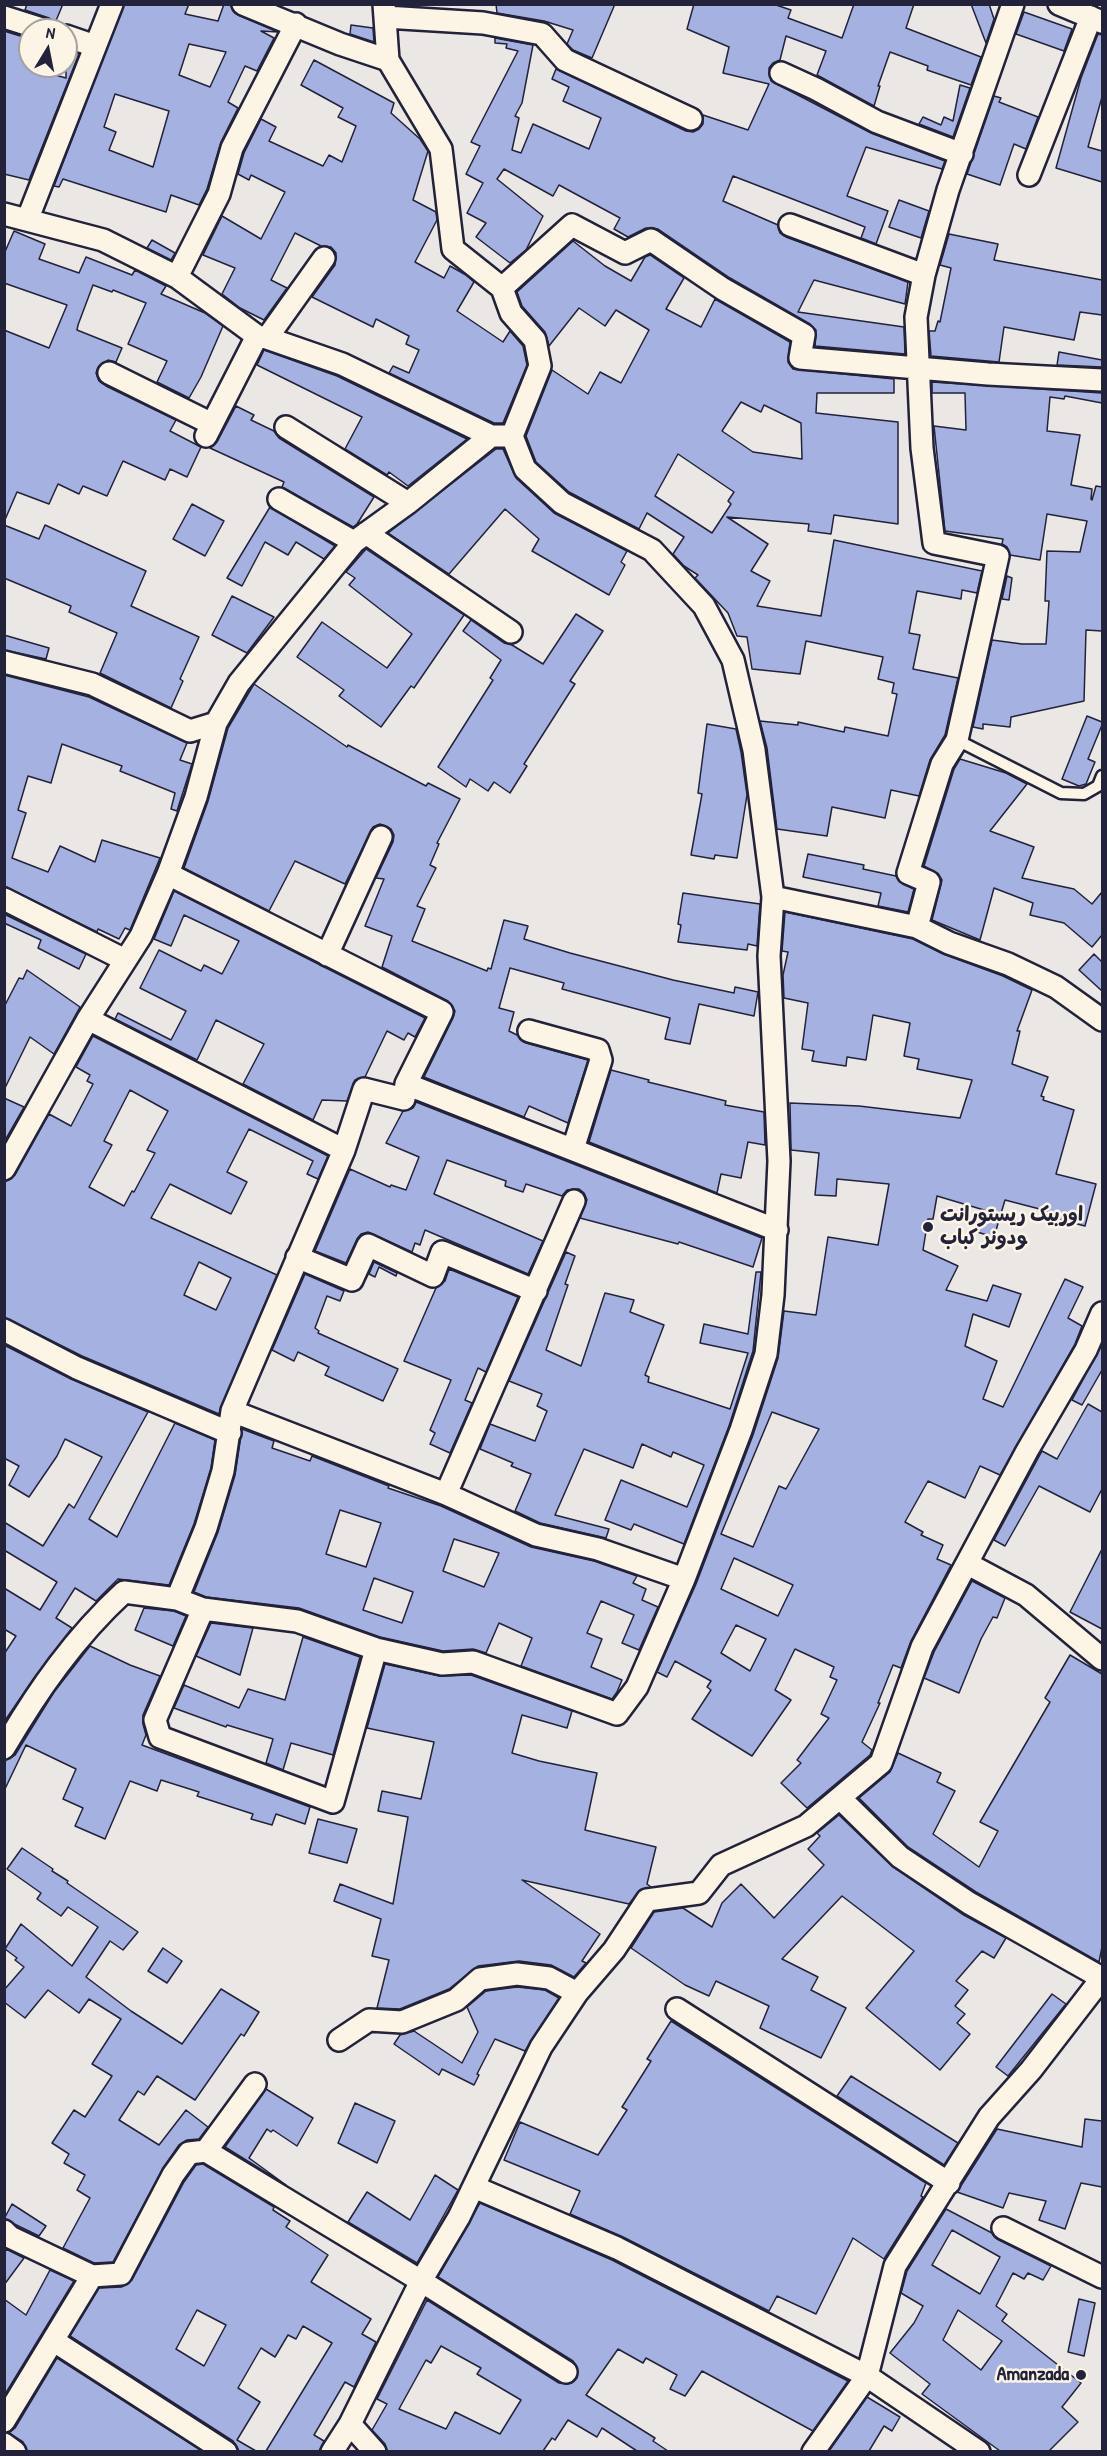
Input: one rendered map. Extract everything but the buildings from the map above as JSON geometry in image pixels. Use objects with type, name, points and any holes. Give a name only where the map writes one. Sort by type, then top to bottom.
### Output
[{"type":"street","points":[[28,218],[112,4]]},
{"type":"street","points":[[243,4],[340,44],[388,60]]},
{"type":"street","points":[[917,927],[929,882],[908,873],[942,764],[957,740],[998,556],[934,543],[926,491],[917,369],[916,316],[924,275],[948,190],[1013,4]]},
{"type":"street","points":[[1029,175],[1097,19],[1059,4]]},
{"type":"street","points":[[4,1169],[88,1019],[141,936],[168,874],[196,797],[216,723],[239,683],[360,538],[501,436],[540,366],[536,340],[511,313],[502,288],[453,249],[441,149],[388,60],[384,11],[483,23],[542,34],[565,60],[691,119]]},
{"type":"street","points":[[177,277],[219,194],[232,148],[296,24]]},
{"type":"street","points":[[78,40],[95,45]]},
{"type":"street","points":[[781,73],[877,122],[962,154]]},
{"type":"street","points":[[4,214],[28,218],[103,240],[177,277],[262,337],[342,364],[501,436],[525,469],[562,503],[652,550],[704,606],[733,660],[754,750],[773,897],[768,956],[780,1161],[777,1230],[766,1354],[741,1430],[684,1579],[637,1687],[617,1714],[473,1662],[442,1664],[376,1649],[297,1621],[203,1609],[177,1599],[124,1592],[97,1617],[64,1656],[4,1748]]},
{"type":"street","points":[[502,288],[572,225],[625,253],[651,240],[723,289],[804,335],[800,358],[917,369],[1102,380]]},
{"type":"street","points":[[790,225],[924,275]]},
{"type":"street","points":[[109,373],[209,430],[262,337],[324,258]]},
{"type":"street","points":[[286,427],[408,502]]},
{"type":"street","points":[[279,499],[360,538],[511,632]]},
{"type":"street","points":[[4,662],[92,684],[190,731],[216,723]]},
{"type":"street","points":[[327,955],[381,837]]},
{"type":"street","points":[[168,874],[442,1012],[406,1084],[404,1099],[364,1089],[344,1150],[232,1411],[223,1471],[206,1528],[177,1599]]},
{"type":"street","points":[[773,897],[917,927],[949,943],[1008,964],[1056,987],[1102,1020]]},
{"type":"street","points":[[4,899],[125,960]]},
{"type":"street","points":[[88,1019],[344,1150]]},
{"type":"street","points":[[529,1031],[598,1050],[600,1054],[601,1060],[573,1149]]},
{"type":"street","points":[[406,1084],[777,1230]]},
{"type":"street","points":[[446,1494],[574,1201]]},
{"type":"street","points":[[297,1257],[352,1280],[368,1245],[433,1276],[442,1252],[536,1291]]},
{"type":"street","points":[[332,2451],[350,2424],[421,2281],[459,2217],[541,2047],[578,1993],[614,1950],[647,1900],[699,1893],[722,1866],[806,1826],[880,1763],[922,1647],[1027,1451],[1086,1350],[1102,1313]]},
{"type":"street","points":[[4,1330],[77,1368],[230,1433]]},
{"type":"street","points":[[232,1411],[446,1494],[536,1535],[598,1549],[684,1579]]},
{"type":"street","points":[[968,1564],[1026,1595],[1102,1659]]},
{"type":"street","points":[[203,1609],[155,1720],[160,1737],[333,1802],[376,1649]]},
{"type":"street","points":[[813,2451],[867,2376],[894,2266],[989,2117],[1031,2070],[1102,1978],[969,1903],[900,1857],[840,1798]]},
{"type":"street","points":[[339,2040],[369,2020],[402,2022],[456,2000],[480,1979],[517,1974],[549,1978],[578,1993]]},
{"type":"street","points":[[677,2009],[949,2183]]},
{"type":"street","points":[[206,2151],[255,2084]]},
{"type":"street","points":[[4,2232],[92,2276],[121,2274],[173,2175],[189,2153],[206,2151],[566,2372]]},
{"type":"street","points":[[474,2187],[583,2235],[617,2247],[867,2376],[980,2451]]},
{"type":"street","points":[[1003,2228],[1102,2277]]},
{"type":"street","points":[[4,2421],[92,2276]]},
{"type":"street","points":[[54,2341],[226,2451]]},
{"type":"street","points":[[350,2424],[375,2451]]},
{"type":"street","points":[[4,2444],[15,2451]]},
{"type":"lane","points":[[957,740],[1061,793],[1084,794],[1098,786],[1102,776]]},
{"type":"place","name":"اوربیک ریستورانت ودونر کباب","points":[[928,1227]]},
{"type":"place","name":"Amanzada","points":[[1081,2375]]}]
